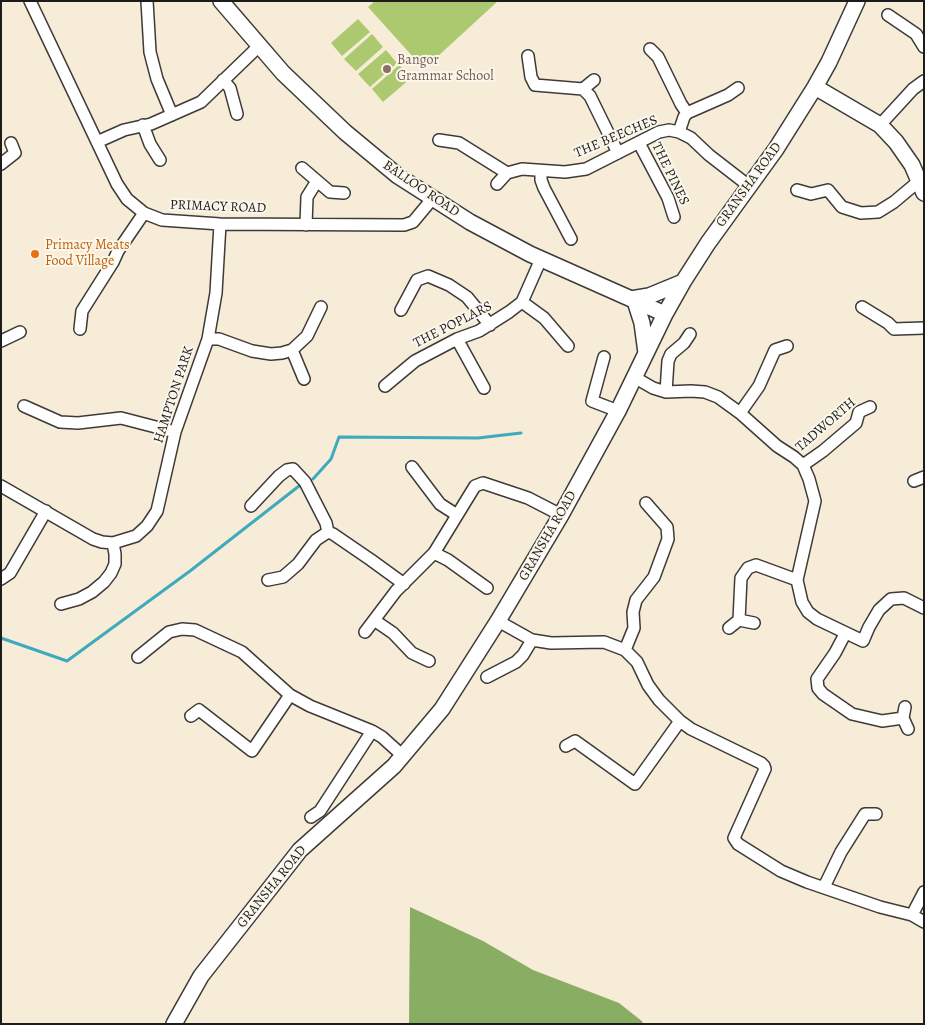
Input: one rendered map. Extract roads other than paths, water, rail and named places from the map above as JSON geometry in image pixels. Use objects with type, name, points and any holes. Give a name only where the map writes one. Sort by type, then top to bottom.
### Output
[{"type":"street","name":"PRIMACY ROAD","points":[[30,1],[117,184],[127,199],[144,213],[162,220],[220,224],[404,225],[413,222],[433,198]]},
{"type":"street","points":[[147,1],[150,52],[157,79],[172,115]]},
{"type":"street","name":"BALLOO ROAD","points":[[221,1],[283,73],[345,132],[398,176],[470,222],[541,259],[665,314]]},
{"type":"street","name":"GRANSHA ROAD","points":[[174,1024],[201,976],[300,850],[370,789],[402,756],[442,709],[498,621],[561,515],[618,411],[665,314],[683,282],[708,243],[776,149],[816,87],[857,1]]},
{"type":"street","points":[[888,14],[916,34],[924,47]]},
{"type":"street","points":[[97,142],[124,130],[172,115],[201,102],[259,46]]},
{"type":"street","points":[[650,48],[658,57],[681,104],[688,113]]},
{"type":"street","points":[[528,56],[531,77],[535,85],[583,89],[590,96],[618,153]]},
{"type":"street","points":[[223,80],[230,88],[237,114]]},
{"type":"street","points":[[583,89],[594,80]]},
{"type":"street","points":[[880,125],[913,89],[924,81]]},
{"type":"street","points":[[796,190],[811,194],[828,190],[842,207],[861,213],[878,212],[921,187],[912,165],[896,142],[880,125],[816,87]]},
{"type":"street","points":[[679,132],[684,117],[688,113],[728,95],[738,88]]},
{"type":"street","points":[[143,125],[150,144],[160,160]]},
{"type":"street","name":"THE BEECHES","points":[[507,173],[522,169],[566,172],[586,169],[659,132],[669,130],[679,132],[691,138],[709,155],[749,186]]},
{"type":"street","points":[[439,140],[459,143],[507,173],[497,184]]},
{"type":"street","points":[[1,164],[15,154],[10,143]]},
{"type":"street","name":"THE PINES","points":[[639,143],[668,198],[674,217]]},
{"type":"street","points":[[302,168],[330,192],[344,193]]},
{"type":"street","points":[[541,171],[541,180],[544,188],[570,239]]},
{"type":"street","points":[[306,224],[307,197],[317,181]]},
{"type":"street","points":[[80,329],[82,311],[118,251],[144,213]]},
{"type":"street","name":"HAMPTON PARK","points":[[113,543],[136,536],[157,511],[175,432],[208,339],[216,293],[220,224]]},
{"type":"street","points":[[541,259],[522,302],[544,318],[568,346]]},
{"type":"street","points":[[401,310],[416,280],[428,276],[449,285],[467,297],[490,325]]},
{"type":"street","points":[[646,353],[642,323],[633,300],[649,296],[683,282]]},
{"type":"street","name":"THE POPLARS","points":[[385,386],[415,361],[457,339],[490,325],[522,302]]},
{"type":"street","points":[[862,307],[888,323],[894,329],[924,328]]},
{"type":"street","points":[[208,339],[219,339],[252,352],[271,354],[292,350],[306,336],[321,308]]},
{"type":"street","points":[[1,341],[20,332]]},
{"type":"street","points":[[666,392],[668,361],[671,354],[684,343],[690,334]]},
{"type":"street","points":[[457,339],[484,388]]},
{"type":"street","points":[[740,412],[759,386],[775,350],[786,346]]},
{"type":"street","points":[[292,350],[304,379]]},
{"type":"street","points":[[604,357],[592,401],[618,411]]},
{"type":"street","name":"TADWORTH","points":[[634,377],[653,388],[666,392],[706,392],[718,397],[740,412],[777,446],[803,465],[815,501],[797,580],[802,602],[808,612],[845,634],[864,641],[869,627],[879,610],[891,599],[904,598],[924,608]]},
{"type":"street","points":[[24,406],[60,422],[78,423],[121,418],[175,432]]},
{"type":"street","name":"TADWORTH","points":[[803,465],[856,423],[859,412],[870,407]]},
{"type":"street","points":[[251,506],[279,476],[294,464],[305,482],[326,524],[328,532]]},
{"type":"street","points":[[412,468],[440,504],[457,515]]},
{"type":"street","points":[[365,632],[404,584],[434,553],[475,486],[483,483],[528,498],[561,515]]},
{"type":"street","points":[[1,486],[93,539],[113,543],[115,564],[104,582],[92,592],[79,599],[61,604]]},
{"type":"street","points":[[625,650],[634,628],[633,612],[636,600],[654,577],[668,539],[667,527],[646,503]]},
{"type":"street","points":[[1,579],[10,573],[46,511]]},
{"type":"street","points":[[268,580],[283,577],[298,564],[316,540],[328,532]]},
{"type":"street","points":[[328,532],[404,584]]},
{"type":"street","points":[[434,553],[448,560],[487,588]]},
{"type":"street","points":[[729,628],[739,620],[742,578],[748,568],[756,565],[797,580]]},
{"type":"street","points":[[374,620],[392,633],[412,653],[429,661]]},
{"type":"street","points":[[739,620],[754,623]]},
{"type":"street","points":[[498,621],[532,640],[551,643],[604,642],[625,650],[637,662],[648,685],[659,700],[680,721],[691,729],[764,766],[765,770],[734,838],[738,844],[781,871],[880,907],[912,915],[924,922]]},
{"type":"street","points":[[138,657],[168,632],[182,629],[195,630],[242,652],[290,695],[310,706],[372,731],[382,737],[402,756]]},
{"type":"street","points":[[845,634],[836,653],[817,679],[818,688],[822,694],[858,716],[882,721],[905,718]]},
{"type":"street","points":[[487,677],[516,662],[523,655],[532,640]]},
{"type":"street","points":[[191,716],[199,710],[252,751],[290,695]]},
{"type":"street","points":[[566,746],[575,741],[635,784],[680,721]]},
{"type":"street","points":[[311,817],[320,811],[372,731]]},
{"type":"street","points":[[824,887],[841,852],[865,814],[876,814]]},
{"type":"street","points":[[912,915],[924,892]]},
{"type":"waterway","points":[[313,479],[331,459],[339,437],[478,438],[521,433]]},
{"type":"waterway","points":[[1,638],[67,661],[190,571],[299,486]]},
{"type":"place","name":"Bangor Grammar School","points":[[387,69]]},
{"type":"place","name":"Primacy Meats Food Village","points":[[35,254]]}]
